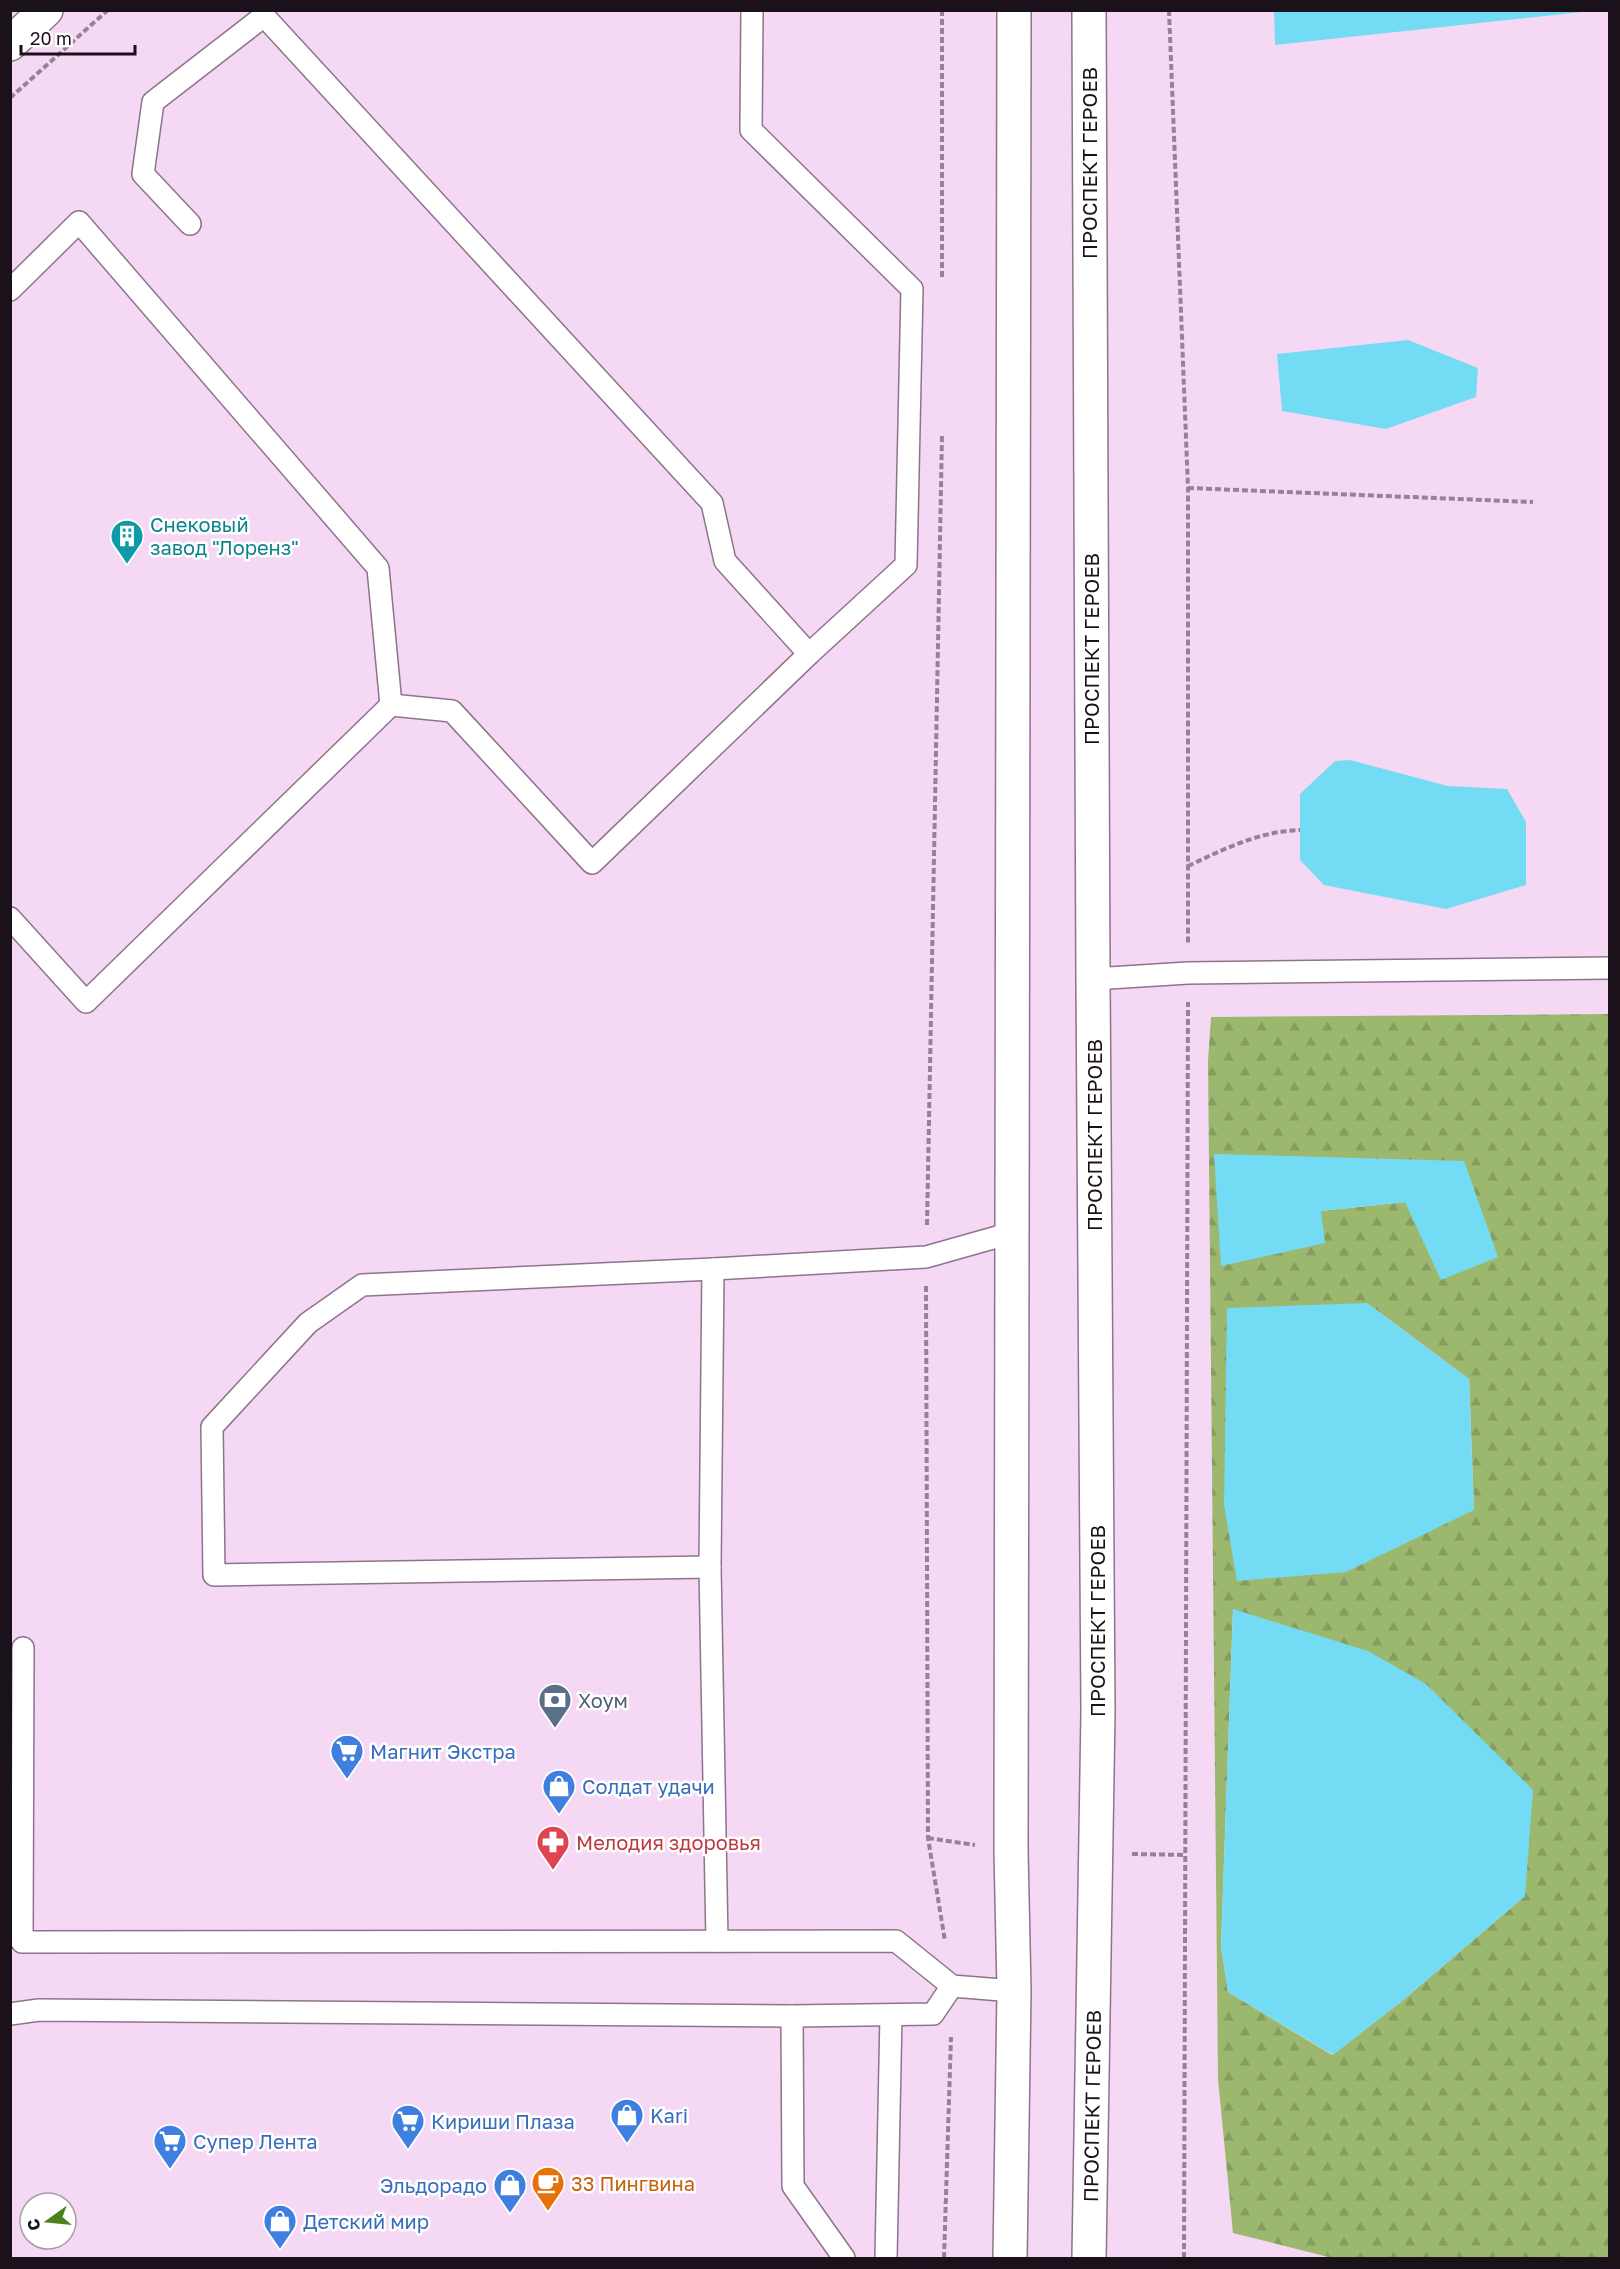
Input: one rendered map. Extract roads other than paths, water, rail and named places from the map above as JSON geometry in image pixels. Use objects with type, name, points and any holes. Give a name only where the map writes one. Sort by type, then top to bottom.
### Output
[{"type":"main road","points":[[10,44],[46,10]]},
{"type":"main road","points":[[1010,2259],[1014,1991],[1011,1850],[1011,1233],[1014,10]]},
{"type":"main road","name":"ПРОСПЕКТ ГЕРОЕВ","points":[[1089,10],[1098,1712],[1089,2259]]},
{"type":"lane","points":[[10,918],[86,1002],[391,705],[452,711],[592,863],[809,654],[906,565],[912,289],[751,130],[752,10]]},
{"type":"lane","points":[[190,224],[143,174],[153,102],[264,16],[712,502],[725,561],[809,654]]},
{"type":"lane","points":[[10,290],[80,222],[378,568],[391,705]]},
{"type":"lane","points":[[1093,979],[1188,973],[1610,968]]},
{"type":"lane","points":[[710,1567],[214,1575],[212,1427],[308,1323],[362,1285],[926,1257],[1011,1233]]},
{"type":"lane","points":[[713,1269],[710,1567],[717,1941]]},
{"type":"lane","points":[[23,1648],[22,1942],[896,1941],[952,1986],[1014,1991]]},
{"type":"lane","points":[[10,2014],[39,2010],[792,2016],[933,2014],[952,1986]]},
{"type":"lane","points":[[886,2259],[891,2015]]},
{"type":"lane","points":[[792,2016],[793,2186],[844,2259]]},
{"type":"water","points":[[1274,10],[1591,10],[1591,11],[1275,45]]},
{"type":"water","points":[[1408,340],[1478,368],[1476,397],[1386,429],[1282,411],[1277,354]]},
{"type":"water","points":[[1350,760],[1448,786],[1507,789],[1526,822],[1526,885],[1446,909],[1324,885],[1300,860],[1300,794],[1335,761]]},
{"type":"water","points":[[1214,1154],[1464,1161],[1498,1257],[1441,1280],[1405,1202],[1321,1211],[1325,1243],[1221,1266]]},
{"type":"water","points":[[1367,1303],[1469,1379],[1474,1510],[1346,1572],[1237,1581],[1224,1505],[1227,1308]]},
{"type":"water","points":[[1233,1609],[1368,1651],[1426,1684],[1533,1790],[1525,1896],[1402,2001],[1333,2055],[1228,1992],[1221,1946]]},
{"type":"place","name":"Снековый завод \"Лоренз\"","points":[[127,565]]},
{"type":"place","name":"Хоум","points":[[555,1729]]},
{"type":"place","name":"Магнит Экстра","points":[[347,1780]]},
{"type":"place","name":"Солдат удачи","points":[[559,1815]]},
{"type":"place","name":"Мелодия здоровья","points":[[553,1871]]},
{"type":"place","name":"Kari","points":[[627,2144]]},
{"type":"place","name":"Кириши Плаза","points":[[408,2150]]},
{"type":"place","name":"Супер Лента","points":[[170,2170]]},
{"type":"place","name":"33 Пингвина","points":[[548,2212]]},
{"type":"place","name":"Эльдорадо","points":[[510,2214]]},
{"type":"place","name":"Детский мир","points":[[280,2250]]}]
